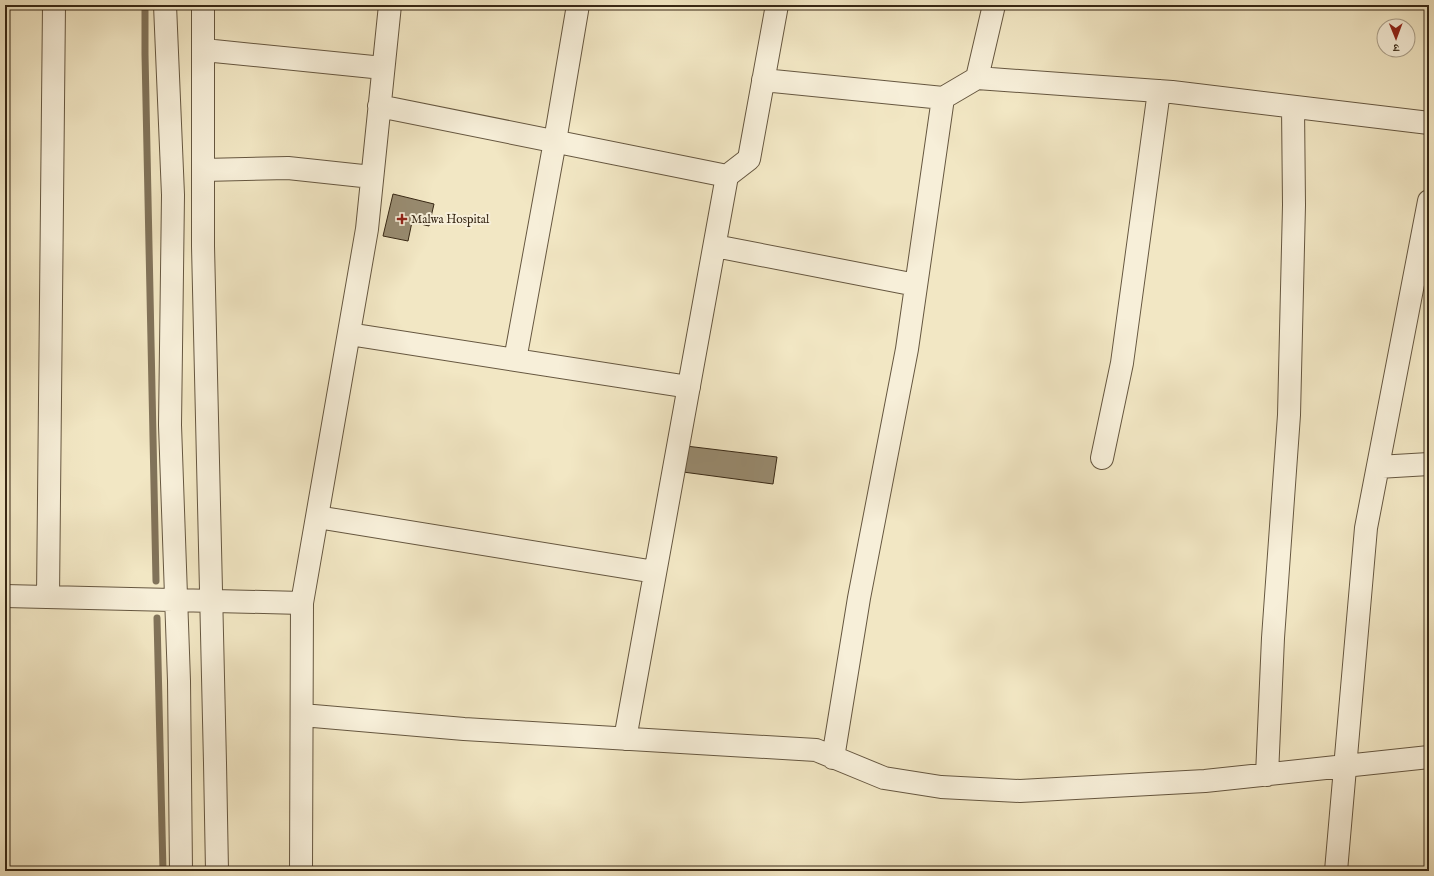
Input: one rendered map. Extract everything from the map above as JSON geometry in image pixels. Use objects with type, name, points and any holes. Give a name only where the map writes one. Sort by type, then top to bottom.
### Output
[{"type":"street","points":[[48,597],[54,5]]},
{"type":"street","points":[[165,5],[173,195],[170,424],[179,681],[181,871]]},
{"type":"street","points":[[204,5],[203,246],[217,871]]},
{"type":"street","points":[[302,871],[302,603],[367,229],[390,5]]},
{"type":"street","points":[[515,360],[578,5]]},
{"type":"street","points":[[625,739],[727,176],[749,158],[777,5]]},
{"type":"street","points":[[977,78],[994,5]]},
{"type":"street","points":[[204,50],[383,68]]},
{"type":"street","points":[[763,80],[943,98],[977,78],[1159,91],[1429,123]]},
{"type":"street","points":[[1102,458],[1122,363],[1159,91]]},
{"type":"street","points":[[833,758],[859,598],[907,348],[943,98]]},
{"type":"street","points":[[379,106],[727,176]]},
{"type":"street","points":[[1267,775],[1273,638],[1289,415],[1294,205],[1293,107]]},
{"type":"street","points":[[203,170],[288,168],[372,177]]},
{"type":"street","points":[[1336,871],[1366,528],[1429,201]]},
{"type":"street","points":[[715,246],[916,284]]},
{"type":"street","points":[[349,334],[689,387]]},
{"type":"street","points":[[1378,466],[1429,464]]},
{"type":"street","points":[[317,517],[656,572]]},
{"type":"street","points":[[5,596],[302,603]]},
{"type":"street","points":[[302,715],[464,729],[816,750],[884,778],[941,788],[1020,791],[1205,781],[1429,757]]},
{"type":"building","points":[[393,194],[434,204],[429,226],[412,222],[408,241],[383,236]]},
{"type":"building","points":[[686,446],[777,457],[773,484],[683,472]]},
{"type":"waterway","points":[[145,5],[156,581]]},
{"type":"waterway","points":[[157,618],[163,871]]},
{"type":"place","name":"Malwa Hospital","points":[[402,219]]}]
